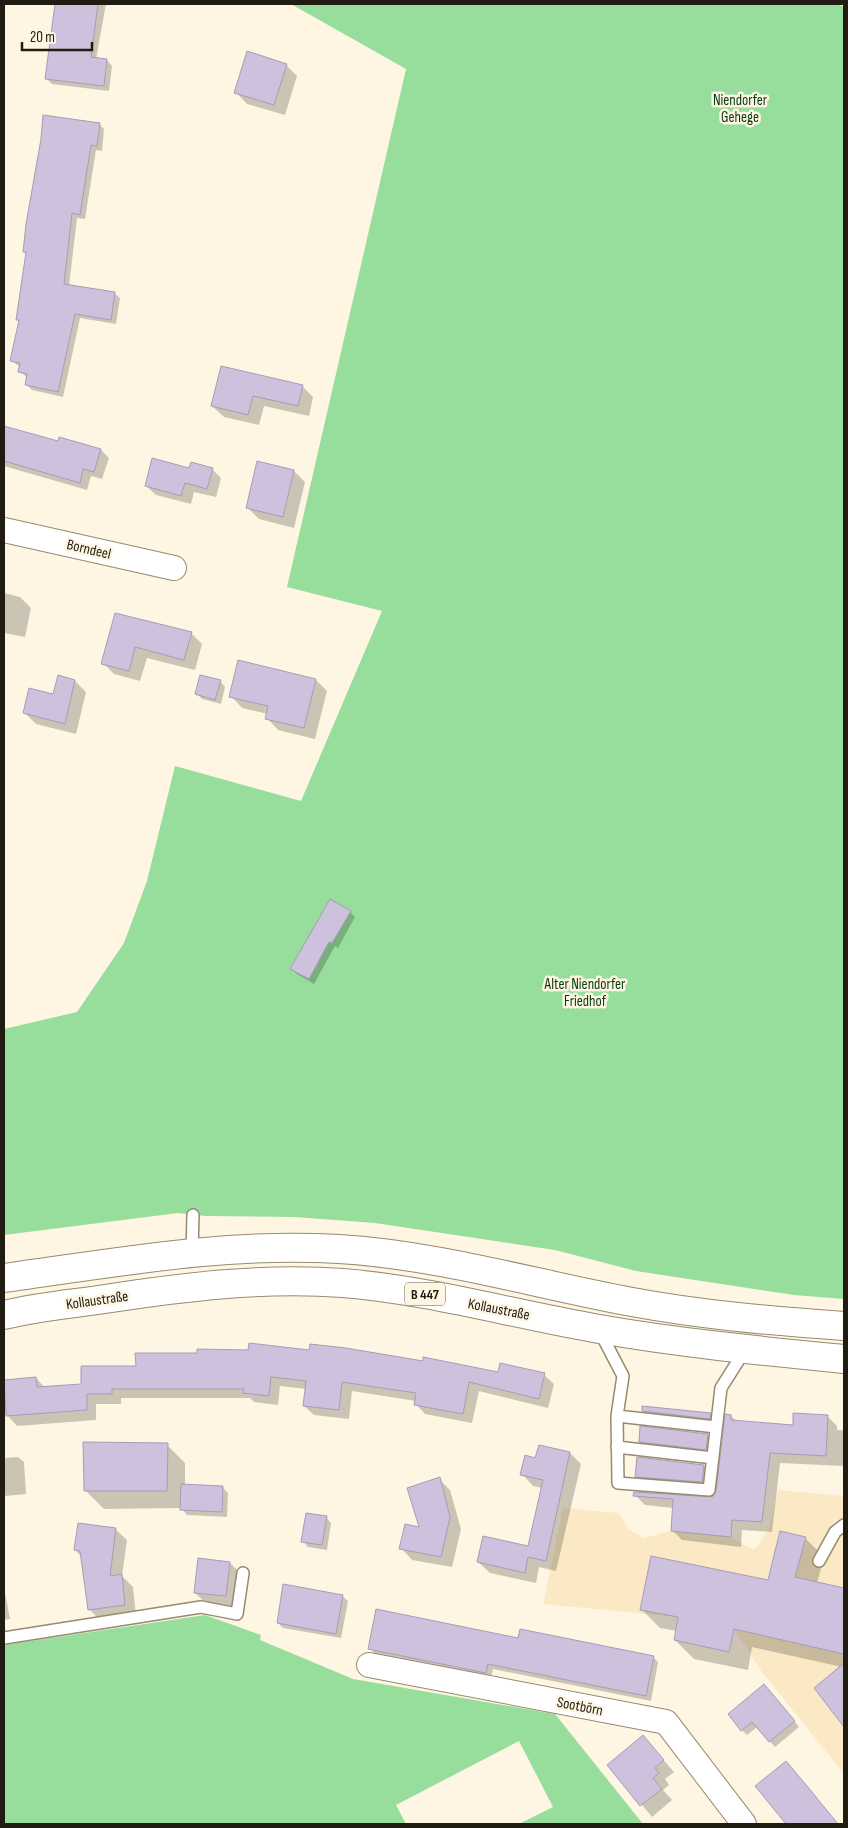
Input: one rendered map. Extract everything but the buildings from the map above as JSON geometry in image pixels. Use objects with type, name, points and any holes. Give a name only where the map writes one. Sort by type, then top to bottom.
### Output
[{"type":"main road","name":"B 447","points":[[4,1278],[192,1254],[304,1248],[376,1252],[450,1264],[635,1303],[721,1316],[844,1326]]},
{"type":"main road","name":"Kollaustraße","points":[[4,1315],[133,1295],[221,1286],[302,1281],[372,1286],[421,1293],[598,1328],[745,1350],[844,1359]]},
{"type":"street","name":"Borndeel","points":[[4,530],[174,568]]},
{"type":"street","name":"Sootbörn","points":[[369,1665],[666,1722],[744,1824]]},
{"type":"lane","points":[[192,1254],[193,1215]]},
{"type":"lane","points":[[598,1328],[623,1376],[617,1416],[618,1483],[709,1490],[721,1388],[745,1350]]},
{"type":"lane","points":[[617,1416],[716,1427]]},
{"type":"lane","points":[[617,1447],[712,1458]]},
{"type":"lane","points":[[819,1561],[835,1532],[844,1525]]},
{"type":"lane","points":[[4,1638],[200,1607],[237,1614],[243,1573]]},
{"type":"shaded area","points":[[778,1490],[844,1496],[844,1774],[762,1672],[734,1629],[678,1617],[543,1604],[563,1508],[619,1513],[628,1529],[644,1538],[671,1531],[731,1537],[752,1549],[758,1546],[769,1528]]},
{"type":"green space","points":[[291,4],[838,4],[844,7],[844,1299],[794,1295],[636,1271],[555,1250],[375,1223],[295,1217],[206,1216],[178,1213],[4,1235],[4,1029],[77,1012],[124,943],[147,881],[175,766],[301,801],[382,611],[287,587],[406,69]]},
{"type":"green space","points":[[205,1615],[261,1635],[260,1640],[353,1679],[555,1714],[643,1824],[519,1824],[553,1807],[519,1741],[396,1805],[406,1824],[4,1824],[4,1645]]},
{"type":"park label","name":"Niendorfer Gehege","points":[[740,108]]},
{"type":"park label","name":"Alter Niendorfer Friedhof","points":[[585,992]]}]
